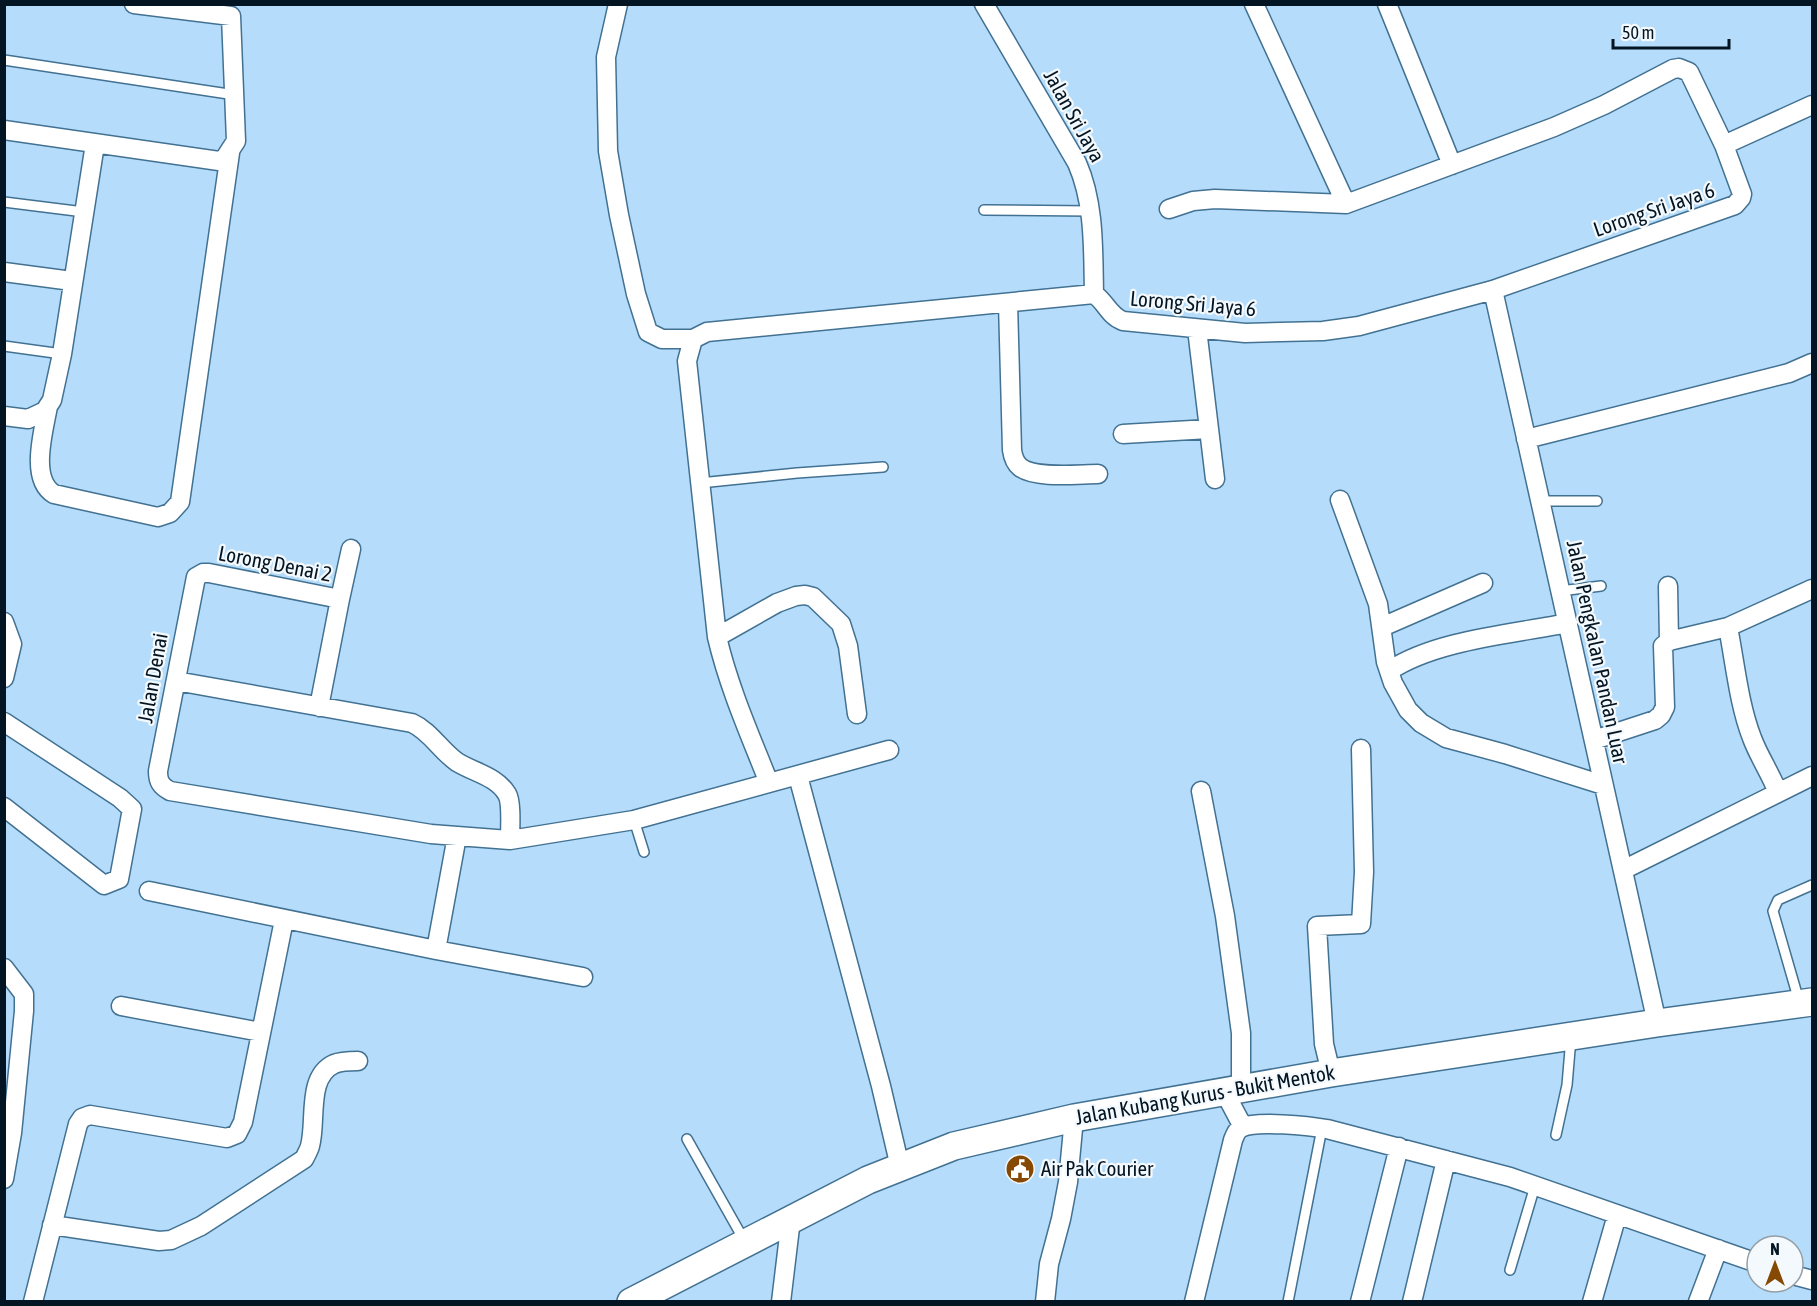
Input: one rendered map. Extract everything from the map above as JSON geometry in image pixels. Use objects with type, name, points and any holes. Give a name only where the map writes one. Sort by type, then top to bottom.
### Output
[{"type":"main road","name":"Jalan Kubang Kurus - Bukit Mentok","points":[[639,1300],[745,1242],[887,1172],[954,1146],[1074,1118],[1331,1073],[1657,1023],[1806,1003]]},
{"type":"street","points":[[48,406],[40,463],[42,481],[47,490],[54,494],[158,517],[170,513],[180,502],[230,153],[236,141],[231,10],[134,4]]},
{"type":"street","points":[[618,4],[606,57],[608,151],[619,215],[648,332],[662,339],[687,338],[707,332],[1094,294]]},
{"type":"street","name":"Jalan Sri Jaya","points":[[984,4],[1084,178],[1091,211],[1094,294]]},
{"type":"street","points":[[1254,4],[1346,204]]},
{"type":"street","points":[[1387,4],[1452,165]]},
{"type":"street","name":"Lorong Sri Jaya 6","points":[[1094,294],[1099,297],[1110,314],[1123,321],[1245,333],[1323,331],[1359,326],[1493,290],[1735,205],[1742,194],[1724,145],[1689,72],[1679,68],[1581,116],[1346,204],[1215,199],[1193,201],[1169,209]]},
{"type":"street","points":[[1724,145],[1812,105]]},
{"type":"street","points":[[4,130],[219,160],[230,153]]},
{"type":"street","points":[[4,416],[28,419],[45,411],[52,399],[62,354],[95,144]]},
{"type":"street","points":[[4,272],[72,281]]},
{"type":"street","name":"Jalan Pengkalan Pandan Luar","points":[[1493,290],[1657,1023]]},
{"type":"street","points":[[1008,303],[1014,459],[1018,466],[1036,474],[1098,474]]},
{"type":"street","points":[[1197,329],[1215,479]]},
{"type":"street","points":[[687,338],[687,361],[717,638],[725,672],[736,703],[769,783]]},
{"type":"street","points":[[1526,439],[1789,373],[1812,363]]},
{"type":"street","points":[[1123,434],[1209,429]]},
{"type":"street","points":[[1340,500],[1378,604],[1383,645],[1393,683],[1408,710],[1421,723],[1440,735],[1603,785]]},
{"type":"street","points":[[319,707],[351,549]]},
{"type":"street","name":"Lorong Denai 2","points":[[203,573],[340,599]]},
{"type":"street","name":"Jalan Denai","points":[[203,573],[194,581],[158,771],[158,779],[162,786],[170,791],[351,822],[457,836]]},
{"type":"street","points":[[1382,627],[1484,583]]},
{"type":"street","points":[[1668,586],[1669,641]]},
{"type":"street","points":[[1594,740],[1655,720],[1661,715],[1665,707],[1663,646],[1669,641],[1728,627],[1812,589]]},
{"type":"street","points":[[717,638],[777,603],[796,596],[813,597],[841,624],[848,646],[856,714]]},
{"type":"street","points":[[4,622],[12,644],[4,678]]},
{"type":"street","points":[[1389,670],[1413,657],[1445,647],[1568,623]]},
{"type":"street","points":[[1728,627],[1746,719],[1752,738],[1778,793]]},
{"type":"street","points":[[176,681],[412,723],[421,727],[455,761],[492,778],[509,796],[510,840]]},
{"type":"street","points":[[4,722],[120,798],[132,809],[119,879],[104,885],[4,807]]},
{"type":"street","points":[[1331,1073],[1324,1044],[1317,926],[1361,924],[1364,872],[1361,749]]},
{"type":"street","points":[[436,951],[457,836],[510,840],[634,820],[889,750]]},
{"type":"street","points":[[798,776],[881,1086],[887,1172]]},
{"type":"street","points":[[1623,870],[1812,776]]},
{"type":"street","points":[[1201,791],[1225,916],[1241,1033],[1232,1090],[1243,1127]]},
{"type":"street","points":[[149,891],[436,951],[583,977]]},
{"type":"street","points":[[33,1302],[78,1124],[82,1118],[90,1115],[227,1138],[232,1137],[243,1122],[284,920]]},
{"type":"street","points":[[4,968],[24,994],[24,1011],[8,1130],[4,1179]]},
{"type":"street","points":[[121,1006],[261,1032]]},
{"type":"street","points":[[52,1225],[159,1241],[171,1240],[201,1226],[304,1159],[310,1145],[315,1097],[326,1069],[337,1062],[358,1061]]},
{"type":"street","points":[[1045,1302],[1049,1264],[1068,1182],[1074,1118]]},
{"type":"street","points":[[1194,1302],[1237,1131],[1243,1127],[1274,1124],[1322,1128],[1446,1160],[1535,1186],[1745,1259]]},
{"type":"street","points":[[1360,1302],[1399,1147]]},
{"type":"street","points":[[1412,1302],[1446,1160]]},
{"type":"street","points":[[1592,1302],[1617,1215]]},
{"type":"street","points":[[781,1302],[791,1219]]},
{"type":"street","points":[[1698,1302],[1718,1249]]},
{"type":"lane","points":[[4,60],[235,95]]},
{"type":"lane","points":[[4,202],[84,212]]},
{"type":"lane","points":[[984,210],[1091,211]]},
{"type":"lane","points":[[4,346],[62,354]]},
{"type":"lane","points":[[700,483],[797,472],[883,467]]},
{"type":"lane","points":[[1540,501],[1597,501]]},
{"type":"lane","points":[[1560,591],[1600,586]]},
{"type":"lane","points":[[634,820],[644,852]]},
{"type":"lane","points":[[1806,1003],[1773,910],[1778,900],[1812,885]]},
{"type":"lane","points":[[1556,1135],[1567,1085],[1571,1036]]},
{"type":"lane","points":[[1288,1302],[1322,1128]]},
{"type":"lane","points":[[687,1139],[745,1242]]},
{"type":"lane","points":[[1510,1270],[1535,1186]]},
{"type":"place","name":"Air Pak Courier","points":[[1020,1169]]}]
